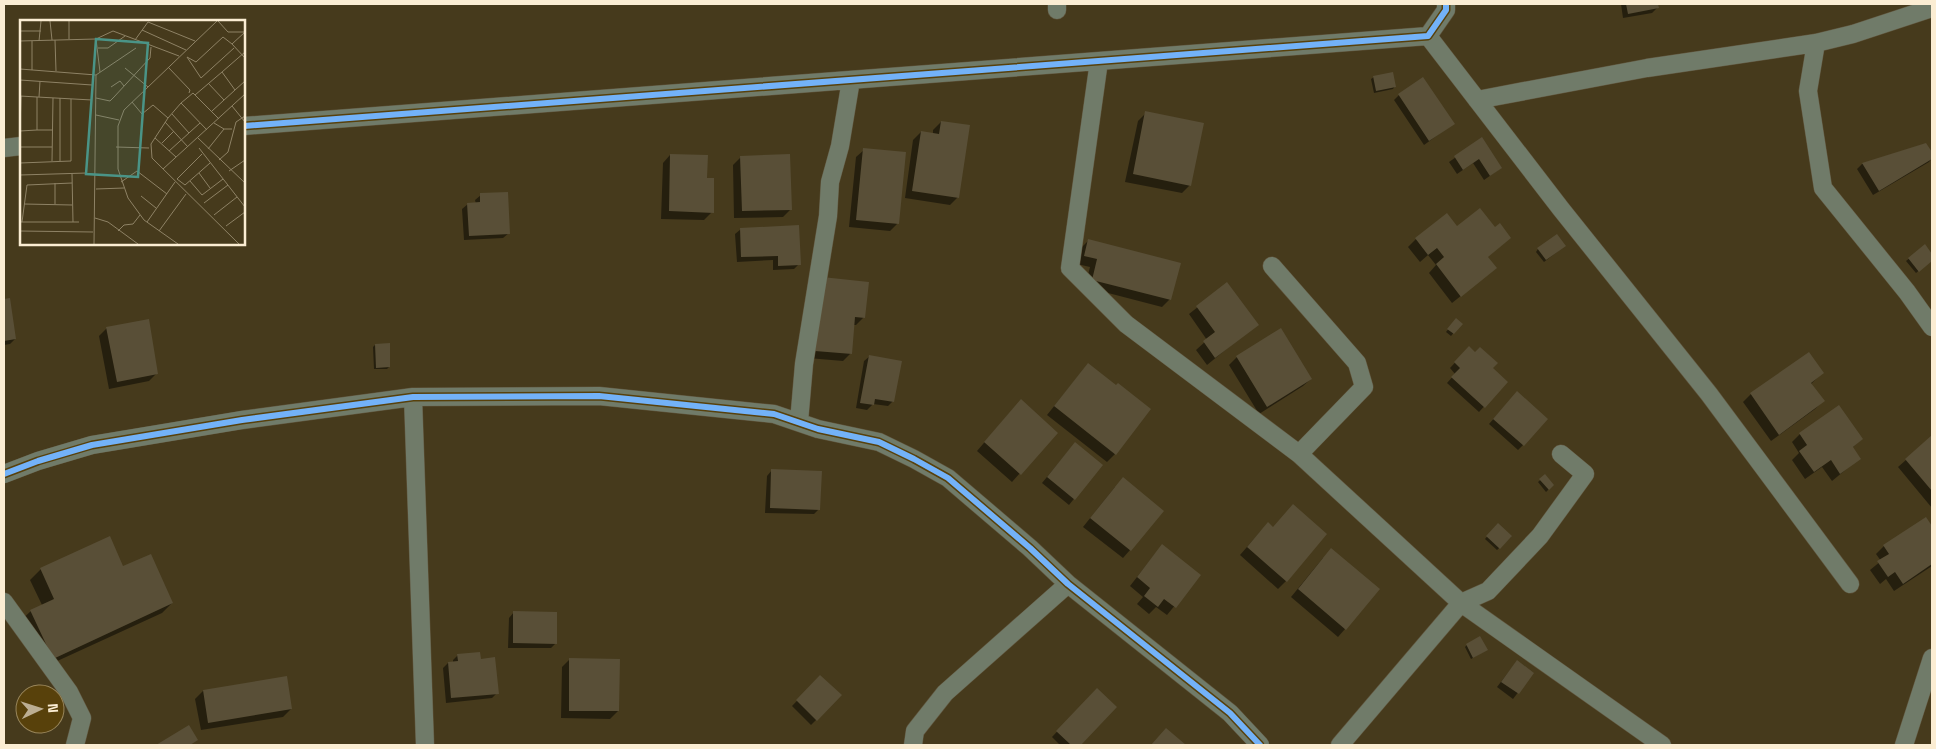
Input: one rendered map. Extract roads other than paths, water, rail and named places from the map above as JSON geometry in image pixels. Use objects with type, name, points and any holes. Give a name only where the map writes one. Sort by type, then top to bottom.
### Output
[{"type":"street","points":[[1428,36],[1446,10],[1446,4]]},
{"type":"street","points":[[1477,100],[1647,68],[1816,43],[1854,34],[1932,8]]},
{"type":"street","points":[[245,126],[1428,36]]},
{"type":"street","points":[[1428,36],[1567,217],[1709,394],[1850,584]]},
{"type":"street","points":[[1816,43],[1808,91],[1823,188],[1907,292],[1932,327]]},
{"type":"street","points":[[1098,61],[1070,268],[1126,324],[1298,454],[1461,603],[1662,745]]},
{"type":"street","points":[[799,422],[804,364],[828,216],[830,182],[840,146],[851,80]]},
{"type":"street","points":[[4,148],[20,146]]},
{"type":"street","points":[[1272,266],[1357,363],[1364,387],[1298,454]]},
{"type":"street","points":[[4,474],[38,461],[92,445],[252,418],[413,397],[599,396],[774,414],[818,429],[879,442],[948,478],[1030,548],[1068,584],[1230,713],[1260,745]]},
{"type":"street","points":[[413,397],[425,745]]},
{"type":"street","points":[[1340,745],[1461,603],[1488,591],[1540,536],[1585,474],[1561,454]]},
{"type":"street","points":[[913,745],[915,731],[945,693],[1068,584]]},
{"type":"street","points":[[4,602],[69,692],[82,718],[75,745]]},
{"type":"street","points":[[1904,745],[1932,658]]}]
